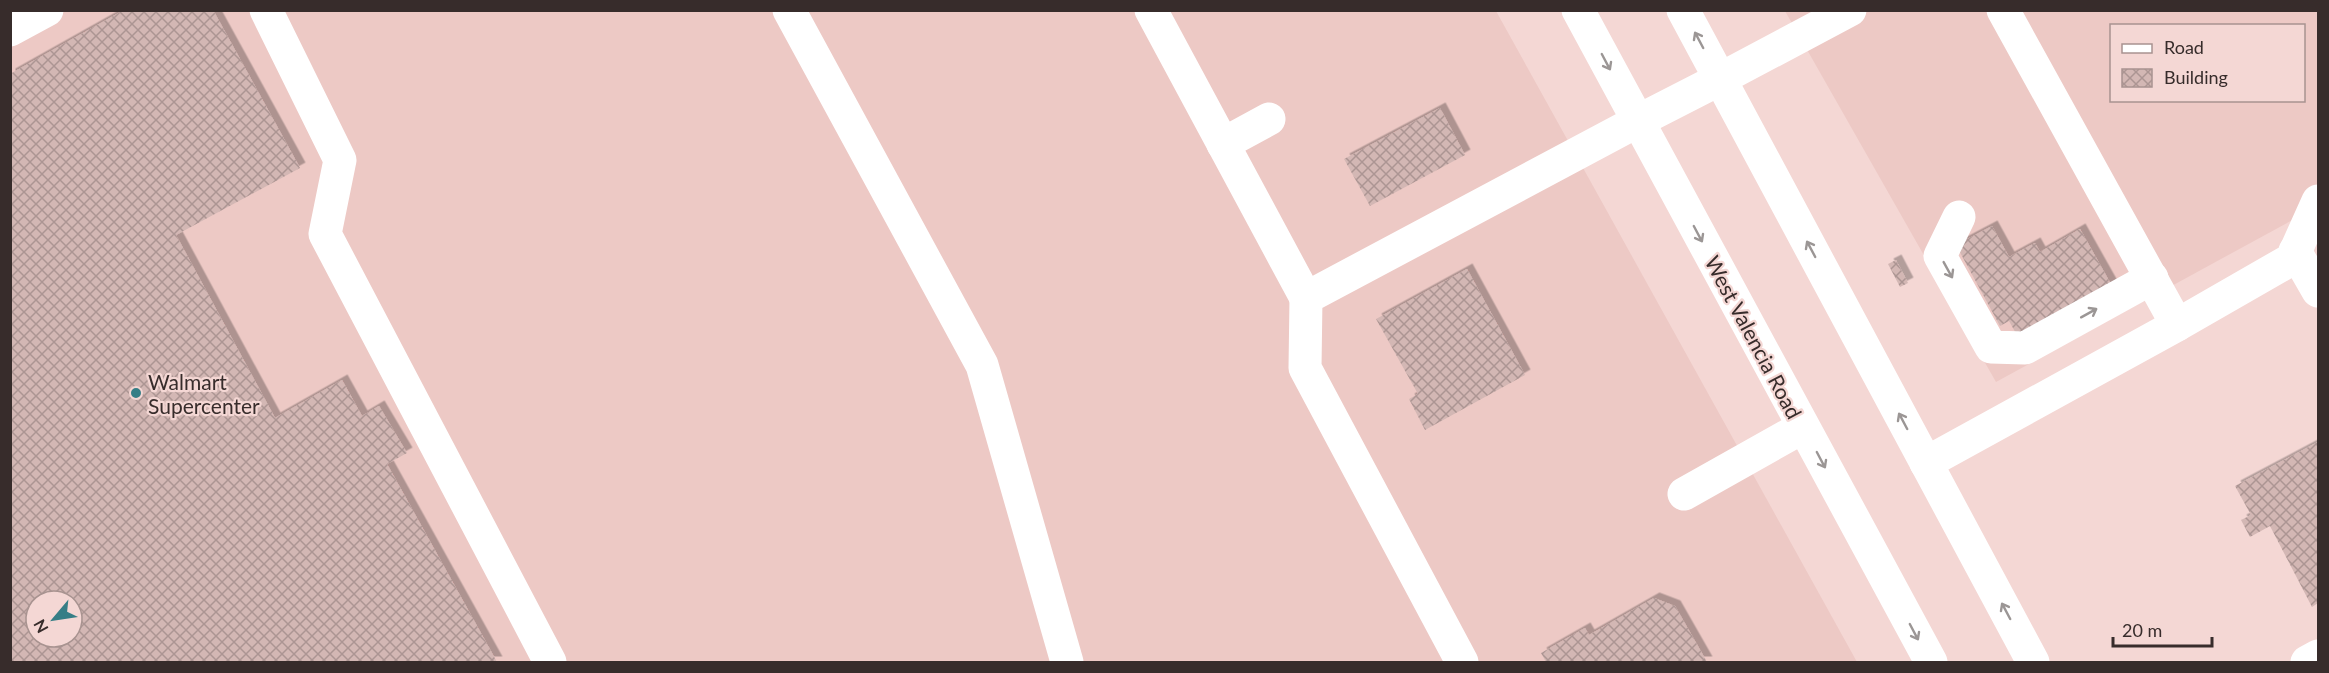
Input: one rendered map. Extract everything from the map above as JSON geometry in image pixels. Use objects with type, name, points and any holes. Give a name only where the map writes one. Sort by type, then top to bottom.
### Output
[{"type":"main road","points":[[10,30],[47,10]]},
{"type":"main road","points":[[266,10],[340,160],[325,234],[550,663]]},
{"type":"main road","points":[[789,10],[982,365],[1067,663]]},
{"type":"main road","points":[[1151,10],[1306,298],[1305,368],[1462,663]]},
{"type":"main road","name":"West Valencia Road","points":[[1578,10],[1931,663]]},
{"type":"main road","points":[[1683,10],[2033,663]]},
{"type":"main road","points":[[1306,298],[1850,10]]},
{"type":"main road","points":[[2003,10],[2178,324]]},
{"type":"main road","points":[[1223,144],[1269,119]]},
{"type":"main road","points":[[1926,463],[2292,259],[2319,201]]},
{"type":"main road","points":[[1959,217],[1940,256],[1991,347],[2025,348],[2152,278]]},
{"type":"main road","points":[[2295,251],[2319,291]]},
{"type":"main road","points":[[1684,494],[1803,428]]},
{"type":"main road","points":[[2307,663],[2319,656]]},
{"type":"shaded area","points":[[10,11],[1496,11],[1857,662],[11,662]]},
{"type":"shaded area","points":[[1785,11],[2318,11],[2318,206],[1996,382]]},
{"type":"building","name":"Walmart Supercenter","points":[[124,10],[213,10],[300,168],[176,235],[275,418],[342,380],[362,416],[379,406],[407,453],[387,464],[497,662],[10,662],[10,74]]},
{"type":"building","points":[[1440,108],[1465,155],[1370,206],[1344,159]]},
{"type":"building","points":[[1992,226],[2009,257],[2035,243],[2040,252],[2080,229],[2112,286],[2018,337],[2009,321],[2000,326],[1956,245]]},
{"type":"building","points":[[1896,260],[1908,283],[1900,287],[1888,264]]},
{"type":"building","points":[[1467,269],[1525,375],[1425,430],[1409,399],[1418,394],[1376,319]]},
{"type":"building","points":[[2318,442],[2318,603],[2312,607],[2270,526],[2250,537],[2241,520],[2251,515],[2235,486]]},
{"type":"building","points":[[1654,598],[1675,606],[1707,662],[1546,662],[1541,653],[1585,628],[1589,635]]},
{"type":"place","name":"Walmart Supercenter","points":[[136,393]]}]
